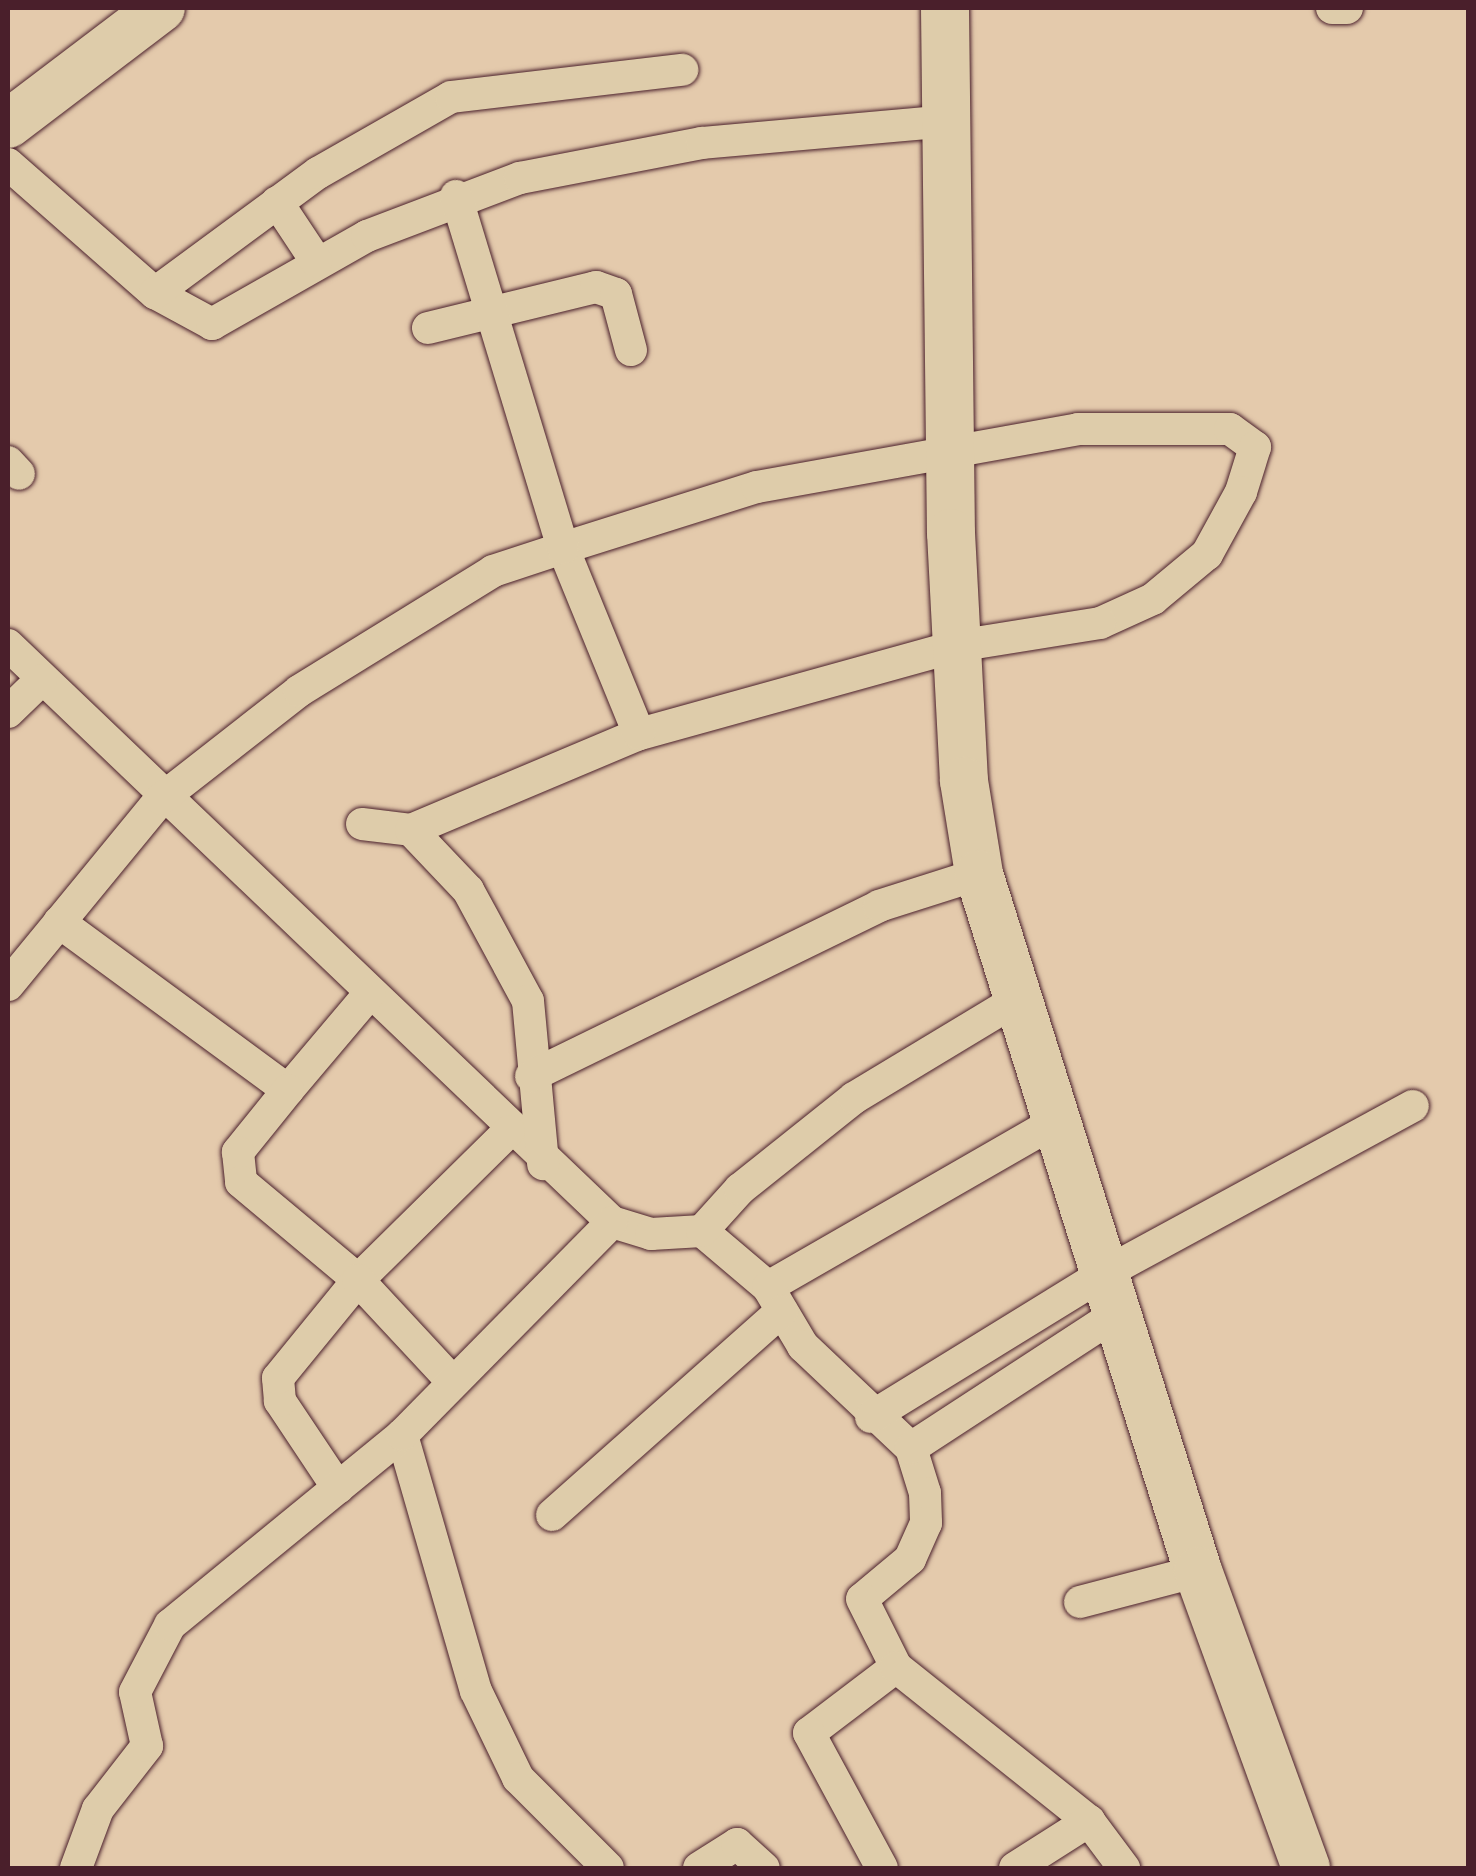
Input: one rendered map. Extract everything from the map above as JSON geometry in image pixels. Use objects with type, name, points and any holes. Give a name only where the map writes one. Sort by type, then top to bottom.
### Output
[{"type":"street","points":[[8,124],[161,8]]},
{"type":"street","points":[[945,8],[957,646],[979,874],[1013,1002],[1114,1291],[1198,1571],[1306,1868]]},
{"type":"street","points":[[1332,8],[1347,8]]},
{"type":"street","points":[[155,293],[277,202],[450,97],[682,70]]},
{"type":"street","points":[[8,164],[155,293],[212,324],[316,261],[456,196],[702,143],[946,121]]},
{"type":"street","points":[[456,196],[563,548],[640,734]]},
{"type":"street","points":[[277,202],[316,261]]},
{"type":"street","points":[[428,328],[606,288],[624,308],[631,350]]},
{"type":"street","points":[[8,985],[160,798],[315,681],[493,571],[757,487],[952,448],[1078,429],[1230,429],[1255,446],[1207,554],[1153,600],[1100,623],[957,646],[640,734],[411,830],[362,824]]},
{"type":"street","points":[[8,645],[160,798],[370,993],[542,1164],[612,1222],[651,1234],[702,1232],[775,1299],[870,1416],[911,1448],[926,1524],[910,1559],[862,1599],[896,1667],[1089,1821],[1124,1868]]},
{"type":"street","points":[[8,712],[41,680]]},
{"type":"street","points":[[411,830],[468,890],[528,1001],[531,1076],[542,1164]]},
{"type":"street","points":[[531,1076],[879,906],[979,874]]},
{"type":"street","points":[[59,922],[288,1090]]},
{"type":"street","points":[[370,993],[238,1152],[241,1182],[358,1280],[450,1379]]},
{"type":"street","points":[[702,1232],[740,1189],[854,1098],[1013,1002]]},
{"type":"street","points":[[870,1416],[1114,1291],[1413,1106]]},
{"type":"street","points":[[552,1515],[775,1299],[1056,1121]]},
{"type":"street","points":[[338,1488],[280,1401],[278,1378],[358,1280],[509,1131]]},
{"type":"street","points":[[76,1868],[98,1808],[147,1746],[135,1692],[170,1625],[402,1435],[450,1379],[612,1222]]},
{"type":"street","points":[[911,1448],[1114,1291]]},
{"type":"street","points":[[402,1435],[476,1691],[518,1778],[608,1868]]},
{"type":"street","points":[[1080,1602],[1198,1571]]},
{"type":"street","points":[[882,1868],[808,1745],[816,1722],[896,1667]]},
{"type":"street","points":[[1016,1868],[1089,1821]]},
{"type":"street","points":[[700,1868],[737,1844],[764,1868]]}]
